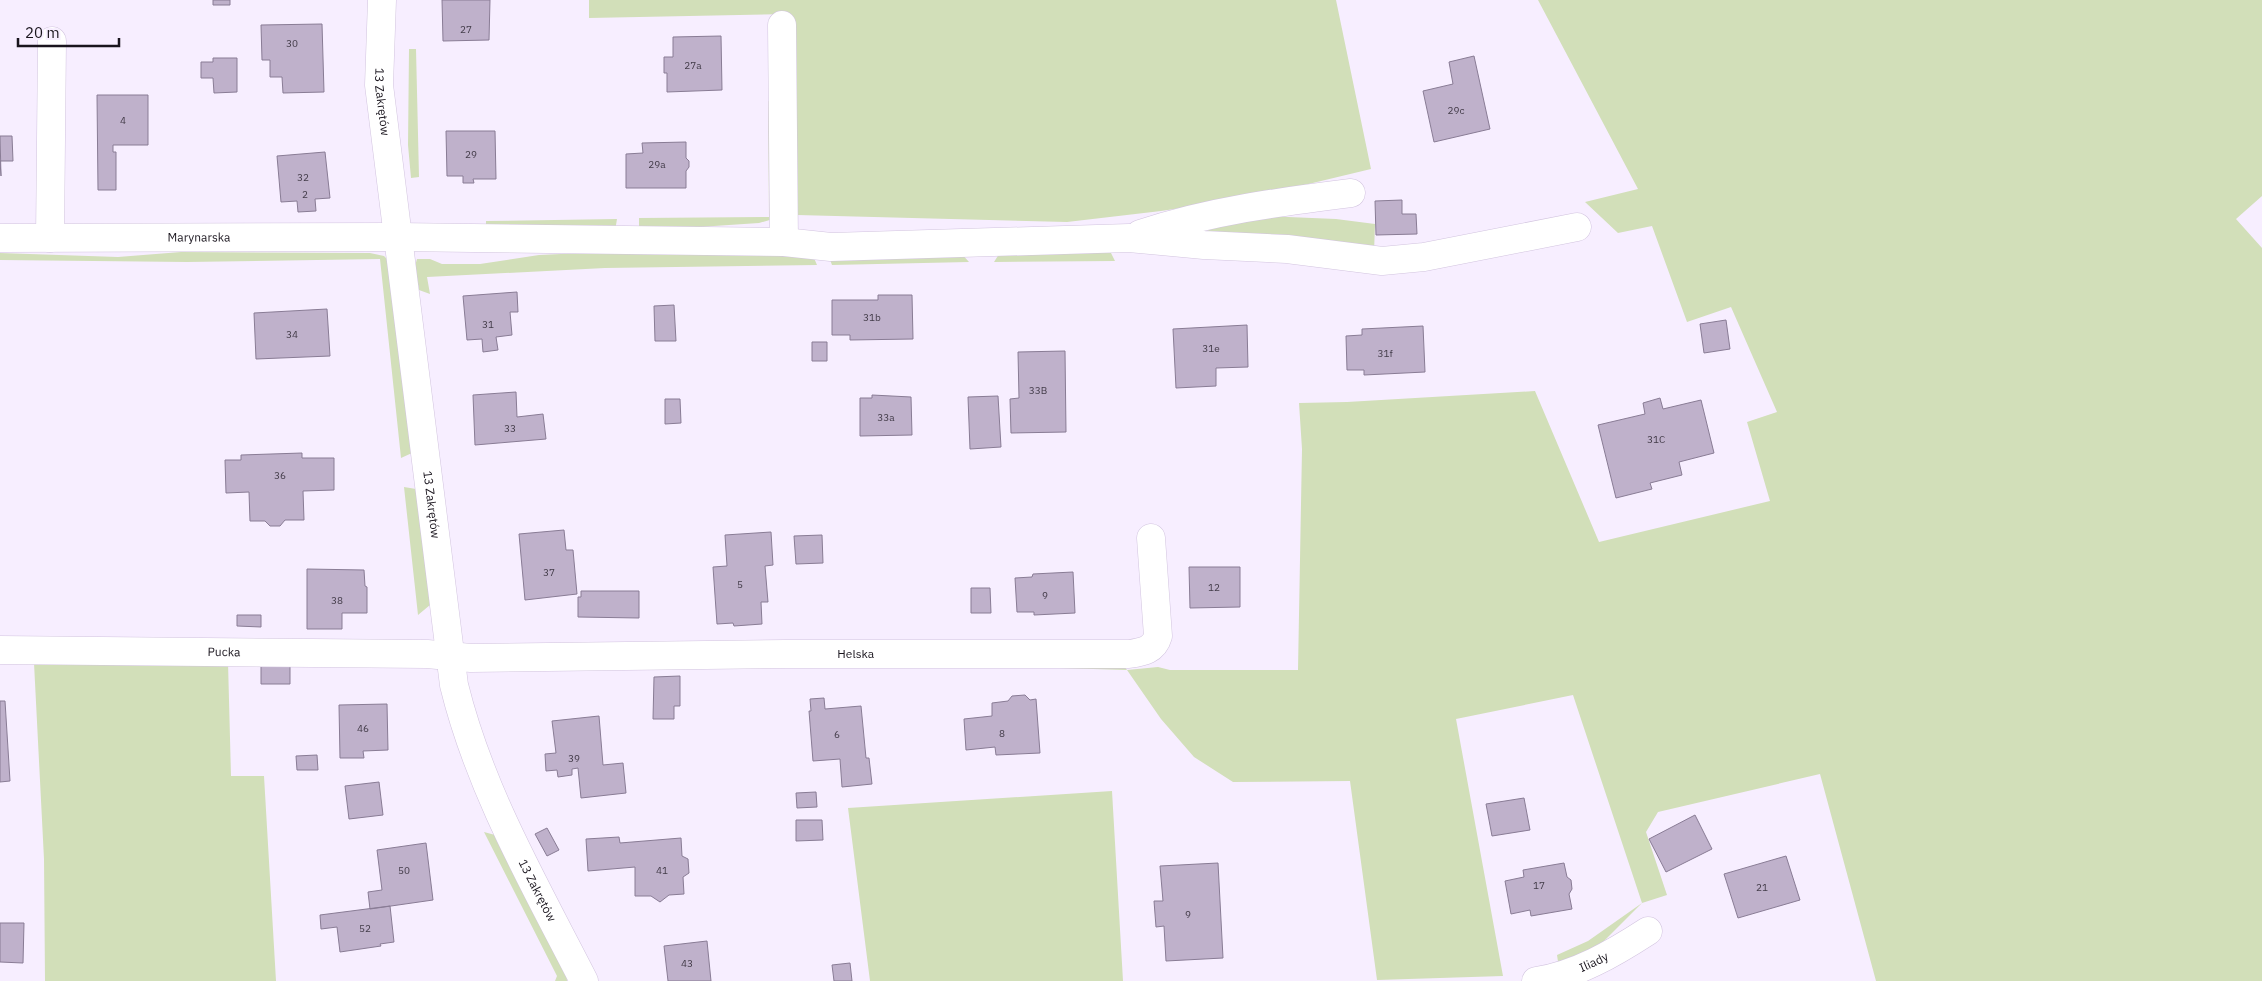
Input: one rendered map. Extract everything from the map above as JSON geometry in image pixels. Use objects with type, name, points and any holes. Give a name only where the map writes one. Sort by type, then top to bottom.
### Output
[{"type":"street","name":"13 Zakrętów","points":[[382,0],[380,85],[448,656],[462,716],[487,786],[503,824],[584,981]]},
{"type":"street","points":[[782,25],[784,242]]},
{"type":"street","points":[[50,238],[52,41]]},
{"type":"street","points":[[1129,238],[1177,222],[1222,212],[1264,204],[1351,193]]},
{"type":"street","points":[[1129,238],[1204,245],[1287,248],[1382,261],[1424,258],[1577,227]]},
{"type":"street","name":"Marynarska","points":[[0,238],[398,237],[784,242],[840,246],[1129,238]]},
{"type":"street","name":"Helska","points":[[448,656],[471,658],[1139,652],[1149,649],[1156,644],[1158,636],[1151,538]]},
{"type":"street","name":"Pucka","points":[[0,650],[448,656]]},
{"type":"street","name":"Iliady","points":[[1536,981],[1573,971],[1599,960],[1648,930]]},
{"type":"green space","points":[[589,0],[1336,0],[1371,169],[1259,196],[1161,211],[1067,222],[797,215],[791,206],[791,14],[589,18]]},
{"type":"green space","points":[[1538,0],[2262,0],[2262,196],[2236,219],[2262,248],[2262,981],[1876,981],[1820,774],[1658,812],[1646,832],[1667,895],[1642,903],[1573,695],[1456,719],[1503,976],[1377,980],[1350,781],[1233,782],[1194,757],[1161,719],[1127,670],[1158,667],[1170,670],[1298,670],[1302,449],[1299,403],[1535,391],[1599,542],[1770,501],[1747,422],[1777,412],[1731,307],[1687,322],[1652,226],[1618,233],[1585,202],[1638,189]]},
{"type":"green space","points":[[409,49],[416,49],[419,177],[411,178],[408,145]]},
{"type":"green space","points":[[768,101],[774,101],[773,219],[759,223],[639,231],[639,218],[769,217]]},
{"type":"green space","points":[[1263,216],[1336,219],[1375,224],[1374,253],[1216,233],[1206,230]]},
{"type":"green space","points":[[617,219],[615,231],[486,226],[486,221]]},
{"type":"green space","points":[[1001,251],[1110,251],[1115,261],[994,262]]},
{"type":"green space","points":[[181,252],[370,253],[384,256],[390,262],[412,453],[401,458],[380,259],[187,262],[0,260],[0,253],[118,257]]},
{"type":"green space","points":[[605,252],[807,252],[814,258],[817,265],[605,268],[427,277],[430,294],[419,290],[415,266],[417,259],[430,259],[442,264],[480,264],[539,255]]},
{"type":"green space","points":[[960,252],[969,262],[832,265],[828,254]]},
{"type":"green space","points":[[404,487],[416,489],[430,605],[418,615]]},
{"type":"green space","points":[[228,662],[231,776],[264,776],[276,981],[45,981],[44,859],[34,663]]},
{"type":"green space","points":[[1122,663],[1127,670],[989,666]]},
{"type":"green space","points":[[1112,791],[1123,981],[870,981],[848,808]]},
{"type":"green space","points":[[484,832],[495,835],[566,968],[567,981],[555,981],[557,976]]},
{"type":"green space","points":[[1642,903],[1603,942],[1559,968],[1557,955],[1588,941]]},
{"type":"building","points":[[213,0],[230,0],[230,5],[213,5]]},
{"type":"building","points":[[442,0],[490,0],[489,40],[443,41]]},
{"type":"building","points":[[322,24],[324,92],[283,93],[282,77],[270,77],[270,60],[262,60],[261,25]]},
{"type":"building","points":[[721,36],[722,90],[667,92],[667,73],[664,73],[664,57],[673,57],[673,37]]},
{"type":"building","points":[[1474,56],[1490,129],[1434,142],[1423,91],[1453,84],[1449,62]]},
{"type":"building","points":[[213,58],[237,58],[237,92],[214,93],[213,78],[201,78],[201,62],[213,62]]},
{"type":"building","points":[[97,95],[148,95],[148,145],[113,145],[113,152],[116,152],[116,190],[98,190]]},
{"type":"building","points":[[446,131],[495,131],[496,179],[473,179],[474,183],[463,183],[463,176],[447,176]]},
{"type":"building","points":[[0,136],[12,136],[13,161],[1,161]]},
{"type":"building","points":[[686,142],[686,158],[689,161],[689,167],[686,171],[686,188],[626,188],[626,154],[643,153],[642,143]]},
{"type":"building","points":[[325,152],[330,198],[315,199],[316,211],[298,212],[297,201],[281,202],[277,156]]},
{"type":"building","points":[[1402,200],[1402,214],[1416,214],[1417,234],[1376,235],[1375,201]]},
{"type":"building","points":[[517,292],[518,312],[510,312],[512,335],[496,337],[498,350],[483,352],[482,339],[467,340],[463,296]]},
{"type":"building","points":[[878,295],[912,295],[913,339],[850,340],[850,335],[832,335],[832,300],[878,300]]},
{"type":"building","points":[[674,305],[676,341],[655,341],[654,306]]},
{"type":"building","points":[[327,309],[330,356],[256,359],[254,313]]},
{"type":"building","points":[[1726,320],[1730,349],[1704,353],[1700,324]]},
{"type":"building","points":[[1247,325],[1248,367],[1216,368],[1216,386],[1176,388],[1173,329]]},
{"type":"building","points":[[1423,326],[1425,372],[1364,375],[1364,370],[1347,370],[1346,336],[1362,335],[1362,329]]},
{"type":"building","points":[[812,342],[827,342],[827,361],[812,361]]},
{"type":"building","points":[[1065,351],[1066,432],[1011,433],[1010,399],[1019,398],[1018,352]]},
{"type":"building","points":[[516,392],[517,417],[543,414],[546,439],[475,445],[473,395]]},
{"type":"building","points":[[872,395],[911,397],[912,435],[860,436],[860,398],[872,398]]},
{"type":"building","points":[[998,396],[1001,447],[970,449],[968,397]]},
{"type":"building","points":[[1660,398],[1663,409],[1701,400],[1714,453],[1679,462],[1682,475],[1650,483],[1652,489],[1616,498],[1598,425],[1645,414],[1643,403]]},
{"type":"building","points":[[665,399],[680,399],[681,423],[665,424]]},
{"type":"building","points":[[302,453],[302,458],[334,458],[334,490],[303,491],[304,520],[285,520],[280,526],[270,526],[265,521],[250,521],[249,492],[226,493],[225,460],[241,460],[241,455]]},
{"type":"building","points":[[564,530],[566,550],[573,550],[577,594],[525,600],[519,534]]},
{"type":"building","points":[[771,532],[773,565],[765,566],[768,602],[761,602],[762,624],[734,626],[733,623],[717,624],[713,567],[727,566],[725,535]]},
{"type":"building","points":[[822,535],[823,563],[796,564],[794,536]]},
{"type":"building","points":[[1189,567],[1240,567],[1240,607],[1190,608]]},
{"type":"building","points":[[307,569],[364,570],[365,586],[367,587],[367,613],[342,613],[342,629],[307,629]]},
{"type":"building","points":[[1073,572],[1075,613],[1034,615],[1034,612],[1017,612],[1015,578],[1032,577],[1033,574]]},
{"type":"building","points":[[971,588],[990,588],[991,613],[971,613]]},
{"type":"building","points":[[581,591],[639,591],[639,618],[578,617],[578,597],[581,597]]},
{"type":"building","points":[[237,615],[261,615],[261,627],[237,626]]},
{"type":"building","points":[[261,666],[290,666],[290,684],[261,684]]},
{"type":"building","points":[[680,676],[680,706],[674,706],[674,719],[653,719],[654,677]]},
{"type":"building","points":[[1025,695],[1030,700],[1036,699],[1040,753],[996,755],[995,747],[966,750],[964,719],[992,716],[992,703],[1008,701],[1012,696]]},
{"type":"building","points":[[824,698],[825,709],[861,706],[866,758],[869,758],[872,784],[842,787],[840,759],[813,761],[809,711],[811,711],[810,699]]},
{"type":"building","points":[[0,701],[5,701],[10,781],[0,782]]},
{"type":"building","points":[[387,704],[388,750],[363,751],[364,758],[340,758],[339,705]]},
{"type":"building","points":[[599,716],[603,765],[623,763],[626,793],[581,798],[578,768],[572,769],[572,775],[558,777],[557,770],[546,771],[545,754],[556,753],[552,721]]},
{"type":"building","points":[[317,755],[318,770],[297,770],[296,756]]},
{"type":"building","points":[[379,782],[383,815],[349,819],[345,786]]},
{"type":"building","points":[[816,792],[817,807],[797,808],[796,793]]},
{"type":"building","points":[[1524,798],[1530,830],[1492,836],[1486,804]]},
{"type":"building","points":[[1695,815],[1712,849],[1666,872],[1649,839]]},
{"type":"building","points":[[796,820],[822,820],[823,840],[796,841]]},
{"type":"building","points":[[547,828],[559,850],[547,856],[535,834]]},
{"type":"building","points":[[619,837],[620,843],[681,838],[682,856],[688,859],[689,873],[683,877],[684,894],[669,895],[660,902],[651,896],[635,896],[635,867],[588,871],[586,839]]},
{"type":"building","points":[[426,843],[433,900],[370,909],[368,892],[382,890],[377,850]]},
{"type":"building","points":[[1786,856],[1800,900],[1738,918],[1724,874]]},
{"type":"building","points":[[1218,863],[1223,958],[1166,961],[1164,926],[1156,927],[1154,901],[1163,901],[1160,866]]},
{"type":"building","points":[[1564,863],[1567,877],[1571,880],[1572,889],[1569,894],[1572,909],[1531,916],[1530,910],[1511,914],[1505,881],[1524,877],[1523,870]]},
{"type":"building","points":[[390,906],[394,942],[380,944],[381,946],[340,952],[337,927],[321,929],[320,915]]},
{"type":"building","points":[[0,923],[24,923],[23,963],[0,962]]},
{"type":"building","points":[[707,941],[711,981],[668,981],[664,946]]},
{"type":"building","points":[[850,963],[852,981],[834,981],[832,965]]}]
